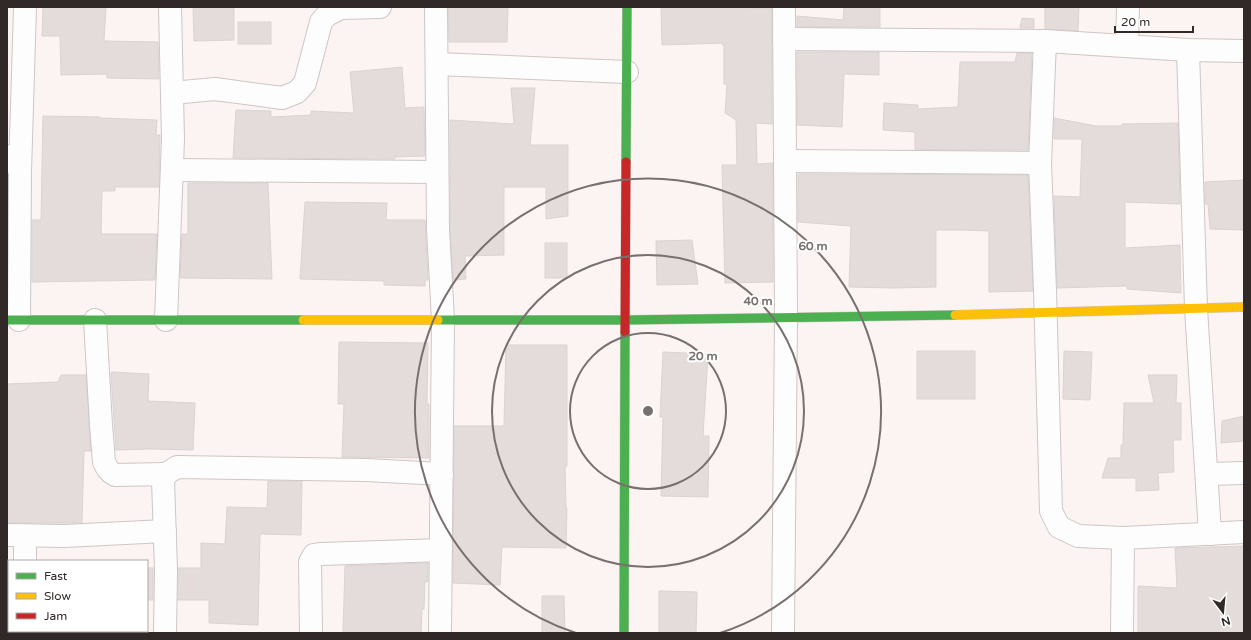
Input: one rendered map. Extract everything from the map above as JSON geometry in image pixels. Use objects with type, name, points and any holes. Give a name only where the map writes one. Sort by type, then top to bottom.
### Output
[{"type":"street","points":[[25,7],[14,164],[13,320],[626,320],[1244,308]]},
{"type":"street","points":[[166,320],[172,170],[170,7]]},
{"type":"street","points":[[172,93],[215,89],[282,98],[297,92],[305,83],[321,22],[327,15],[341,8],[380,7]]},
{"type":"street","points":[[436,7],[438,229],[443,320],[440,633]]},
{"type":"street","points":[[624,633],[627,7]]},
{"type":"street","points":[[783,633],[786,317],[784,7]]},
{"type":"street","points":[[1127,45],[1128,7]]},
{"type":"street","points":[[784,39],[1045,41],[1188,50],[1244,51]]},
{"type":"street","points":[[1045,41],[1040,163],[1046,313],[1051,511],[1059,527],[1078,536],[1124,538],[1244,532]]},
{"type":"street","points":[[1188,50],[1196,308],[1208,474],[1210,534]]},
{"type":"street","points":[[437,64],[627,72]]},
{"type":"street","points":[[785,161],[1040,163]]},
{"type":"street","points":[[172,170],[437,172]]},
{"type":"street","points":[[95,320],[101,425],[104,462],[106,468],[115,475],[166,474]]},
{"type":"street","points":[[165,633],[165,531],[163,480],[166,474],[177,467],[366,470],[442,474]]},
{"type":"street","points":[[1208,474],[1244,473]]},
{"type":"street","points":[[25,560],[16,535],[64,536],[165,531]]},
{"type":"street","points":[[1122,633],[1124,538]]},
{"type":"street","points":[[311,633],[310,562],[314,556],[441,550]]},
{"type":"building","points":[[43,7],[106,7],[104,41],[158,42],[159,79],[107,78],[107,74],[61,75],[60,36],[42,36]]},
{"type":"building","points":[[193,7],[234,7],[234,40],[194,41]]},
{"type":"building","points":[[448,7],[508,7],[507,42],[449,42]]},
{"type":"building","points":[[661,7],[772,8],[772,124],[756,123],[757,164],[773,163],[773,282],[725,283],[722,165],[737,165],[736,120],[725,113],[727,84],[724,84],[724,45],[722,45],[723,43],[662,45]]},
{"type":"building","points":[[844,7],[880,7],[880,27],[797,27],[797,16],[843,20]]},
{"type":"building","points":[[1045,7],[1079,7],[1078,31],[1045,29]]},
{"type":"building","points":[[1022,18],[1034,19],[1034,28],[1020,28]]},
{"type":"building","points":[[238,22],[271,22],[271,44],[238,44]]},
{"type":"building","points":[[797,52],[879,52],[879,75],[844,74],[842,127],[797,125]]},
{"type":"building","points":[[1017,53],[1032,53],[1028,150],[915,150],[915,132],[883,130],[884,103],[918,105],[918,109],[958,107],[960,62],[1015,62]]},
{"type":"building","points":[[402,67],[405,108],[424,107],[425,156],[395,157],[395,159],[233,158],[236,110],[271,111],[271,117],[311,115],[311,111],[354,113],[350,72]]},
{"type":"building","points":[[511,88],[535,88],[530,145],[568,145],[568,216],[546,219],[546,187],[504,187],[504,255],[465,256],[466,279],[453,280],[450,229],[450,120],[514,124]]},
{"type":"building","points":[[43,116],[157,120],[156,135],[160,135],[159,187],[115,187],[115,191],[102,191],[101,234],[157,234],[155,280],[32,282],[32,220],[41,220]]},
{"type":"building","points":[[1054,118],[1096,126],[1178,123],[1180,204],[1125,202],[1125,248],[1180,245],[1181,293],[1127,289],[1127,286],[1057,288],[1054,196],[1080,197],[1082,139],[1054,139]]},
{"type":"building","points":[[798,174],[1028,175],[1033,291],[989,292],[989,231],[959,230],[936,230],[936,287],[849,287],[851,226],[798,222]]},
{"type":"building","points":[[1244,180],[1244,230],[1210,229],[1208,204],[1205,204],[1205,182]]},
{"type":"building","points":[[188,183],[268,183],[272,279],[180,278],[182,234],[188,234]]},
{"type":"building","points":[[305,202],[387,203],[386,220],[425,220],[428,280],[425,280],[425,286],[384,285],[384,281],[300,279]]},
{"type":"building","points":[[692,240],[698,284],[657,285],[656,241]]},
{"type":"building","points":[[545,243],[567,243],[567,278],[545,278]]},
{"type":"building","points":[[339,342],[428,343],[427,404],[429,404],[429,458],[342,457],[344,404],[338,404]]},
{"type":"building","points":[[506,345],[567,345],[567,466],[565,466],[567,508],[566,548],[502,547],[500,585],[453,583],[454,426],[504,426]]},
{"type":"building","points":[[917,351],[975,351],[975,399],[917,399]]},
{"type":"building","points":[[1064,351],[1092,352],[1090,400],[1063,399]]},
{"type":"building","points":[[663,352],[708,354],[703,436],[709,436],[708,497],[661,496],[663,417],[660,417]]},
{"type":"building","points":[[112,372],[149,374],[148,401],[195,403],[193,450],[116,450]]},
{"type":"building","points":[[61,375],[86,375],[91,451],[84,451],[82,523],[7,523],[7,384],[58,382]]},
{"type":"building","points":[[1148,375],[1177,375],[1176,403],[1181,403],[1181,440],[1173,440],[1174,472],[1158,473],[1159,490],[1136,491],[1136,478],[1102,478],[1108,458],[1121,458],[1121,445],[1123,445],[1124,403],[1154,403]]},
{"type":"building","points":[[1244,416],[1244,441],[1221,443],[1222,421]]},
{"type":"building","points":[[268,481],[302,481],[301,535],[260,534],[258,625],[209,623],[209,600],[178,600],[178,568],[201,568],[201,543],[225,544],[227,507],[267,508]]},
{"type":"building","points":[[1244,546],[1244,633],[1138,633],[1138,586],[1177,588],[1175,548]]},
{"type":"building","points":[[428,563],[428,582],[425,581],[421,633],[343,633],[345,566]]},
{"type":"building","points":[[148,568],[153,568],[153,600],[148,600]]},
{"type":"building","points":[[659,591],[697,592],[696,633],[659,633]]},
{"type":"building","points":[[542,596],[564,596],[565,633],[542,633]]},
{"type":"traffic: fast","points":[[626,162],[627,7]]},
{"type":"traffic: fast","points":[[438,320],[626,320],[955,315]]},
{"type":"traffic: fast","points":[[7,320],[303,320]]},
{"type":"traffic: fast","points":[[624,633],[625,332]]},
{"type":"traffic: slow","points":[[955,315],[1244,307]]},
{"type":"traffic: slow","points":[[303,320],[438,320]]},
{"type":"traffic: jam","points":[[625,332],[626,162]]}]
